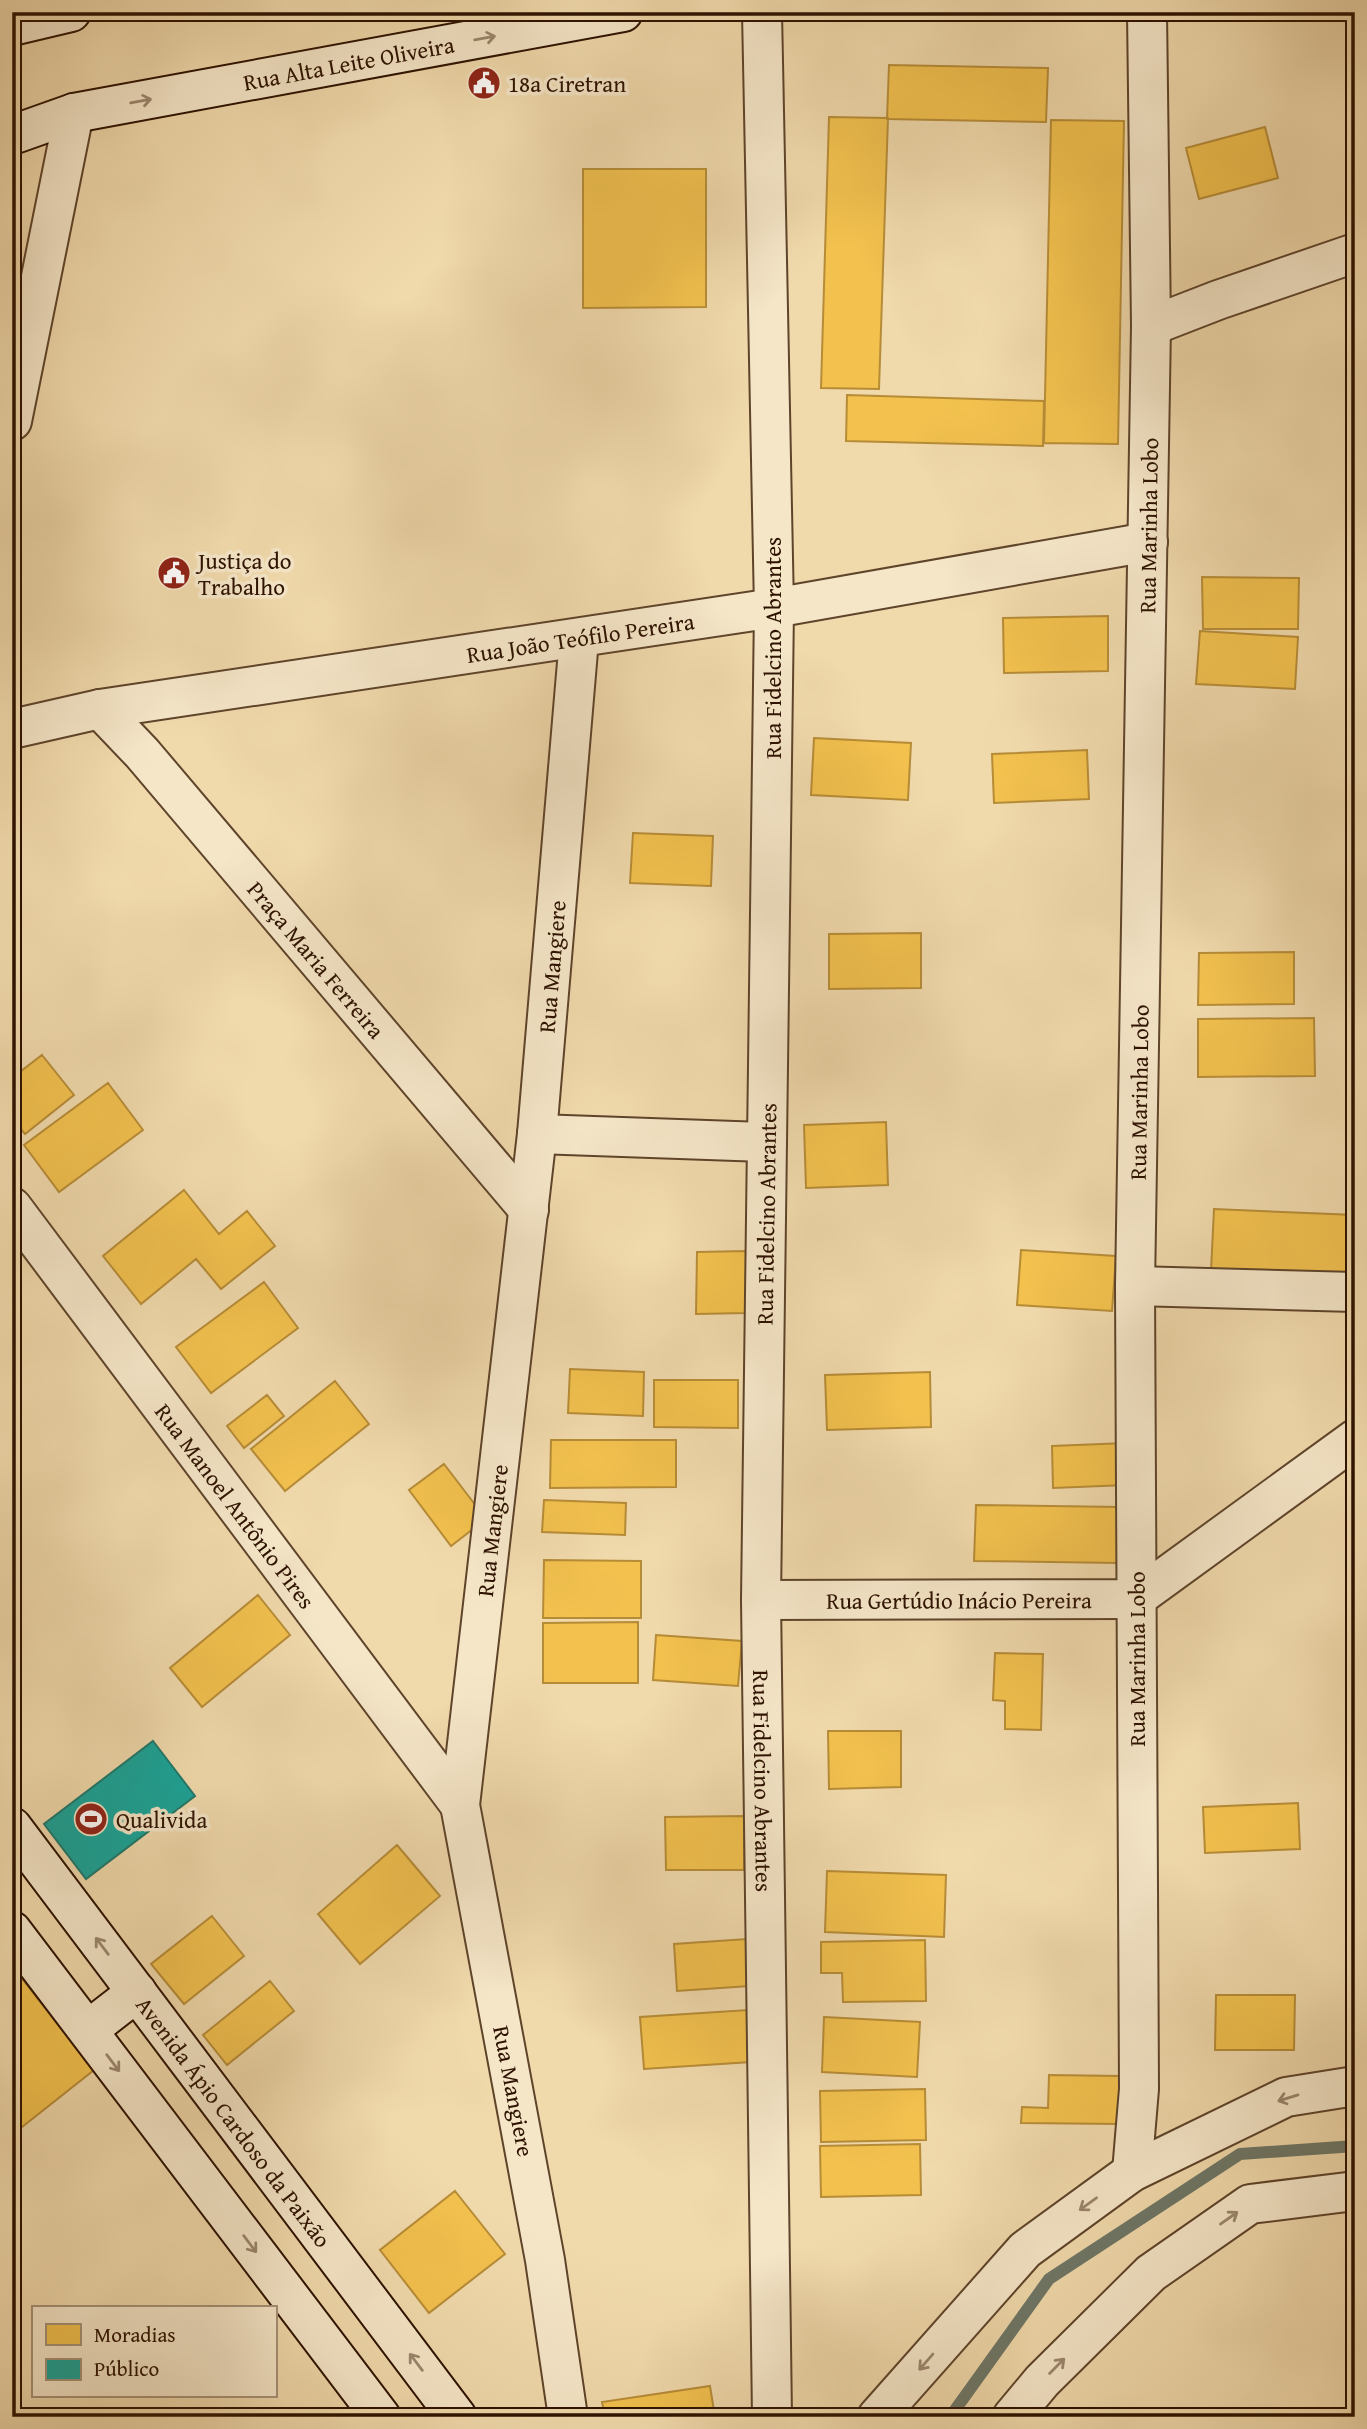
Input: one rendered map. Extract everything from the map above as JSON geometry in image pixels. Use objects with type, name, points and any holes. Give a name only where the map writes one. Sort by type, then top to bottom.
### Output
[{"type":"street","name":"Rua Alta Leite Oliveira","points":[[12,135],[74,113],[623,12]]},
{"type":"street","name":"Rua Fidelcino Abrantes","points":[[762,12],[775,608],[761,1600],[772,2417]]},
{"type":"street","name":"Rua Marinha Lobo","points":[[1132,2172],[1139,2089],[1135,1286],[1151,326],[1147,12]]},
{"type":"street","points":[[12,421],[74,113]]},
{"type":"street","points":[[1151,326],[1217,300],[1355,253]]},
{"type":"street","name":"Rua João Teófilo Pereira","points":[[12,729],[100,709],[775,608],[1148,542]]},
{"type":"street","name":"Rua Mangiere","points":[[568,2417],[545,2260],[460,1805],[537,1134],[579,639]]},
{"type":"street","name":"Praça Maria Ferreira","points":[[100,709],[142,753],[529,1210]]},
{"type":"street","points":[[537,1134],[767,1142]]},
{"type":"street","name":"Rua Manoel Antônio Pires","points":[[12,1207],[460,1805]]},
{"type":"street","points":[[1135,1286],[1355,1292]]},
{"type":"street","points":[[1135,1599],[1355,1439]]},
{"type":"street","name":"Rua Gertúdio Inácio Pereira","points":[[761,1600],[1135,1599]]},
{"type":"street","name":"Avenida Ápio Cardoso da Paixão","points":[[12,1827],[457,2417]]},
{"type":"street","points":[[12,1931],[381,2417]]},
{"type":"street","points":[[88,2030],[137,1992]]},
{"type":"street","points":[[877,2417],[1025,2250],[1132,2172],[1286,2097],[1355,2086]]},
{"type":"street","points":[[1012,2417],[1042,2381],[1151,2273],[1250,2204],[1355,2191]]},
{"type":"building: Moradias","points":[[889,65],[1048,68],[1046,122],[887,119]]},
{"type":"building: Moradias","points":[[829,117],[888,118],[879,389],[821,388]]},
{"type":"building: Moradias","points":[[1051,120],[1124,121],[1118,444],[1044,443]]},
{"type":"building: Moradias","points":[[1265,127],[1278,178],[1199,199],[1186,148]]},
{"type":"building: Moradias","points":[[583,169],[706,169],[706,307],[583,308]]},
{"type":"building: Moradias","points":[[847,395],[1044,401],[1043,446],[846,441]]},
{"type":"building: Moradias","points":[[1202,577],[1299,578],[1298,629],[1203,629]]},
{"type":"building: Moradias","points":[[1108,616],[1108,671],[1004,673],[1003,618]]},
{"type":"building: Moradias","points":[[1200,631],[1298,637],[1295,689],[1196,684]]},
{"type":"building: Moradias","points":[[814,738],[911,743],[908,800],[811,795]]},
{"type":"building: Moradias","points":[[1087,750],[1089,799],[994,803],[992,754]]},
{"type":"building: Moradias","points":[[633,833],[713,836],[711,886],[630,883]]},
{"type":"building: Moradias","points":[[921,933],[921,988],[829,989],[829,934]]},
{"type":"building: Moradias","points":[[1294,952],[1294,1004],[1198,1005],[1199,953]]},
{"type":"building: Moradias","points":[[1314,1018],[1315,1076],[1198,1077],[1198,1019]]},
{"type":"building: Moradias","points":[[42,1055],[74,1095],[25,1134],[12,1118],[12,1078]]},
{"type":"building: Moradias","points":[[108,1083],[143,1130],[59,1192],[24,1145]]},
{"type":"building: Moradias","points":[[886,1122],[888,1185],[806,1188],[804,1125]]},
{"type":"building: Moradias","points":[[184,1190],[219,1234],[247,1211],[275,1246],[221,1289],[196,1259],[141,1304],[103,1256]]},
{"type":"building: Moradias","points":[[1214,1209],[1355,1215],[1355,1278],[1211,1271]]},
{"type":"building: Moradias","points":[[1021,1250],[1116,1256],[1112,1311],[1017,1305]]},
{"type":"building: Moradias","points":[[746,1251],[747,1313],[696,1314],[697,1252]]},
{"type":"building: Moradias","points":[[264,1282],[298,1328],[211,1393],[176,1347]]},
{"type":"building: Moradias","points":[[570,1369],[644,1372],[643,1416],[568,1413]]},
{"type":"building: Moradias","points":[[930,1372],[931,1427],[827,1430],[825,1375]]},
{"type":"building: Moradias","points":[[654,1380],[738,1380],[738,1428],[654,1427]]},
{"type":"building: Moradias","points":[[335,1381],[369,1424],[285,1491],[251,1449]]},
{"type":"building: Moradias","points":[[267,1395],[284,1416],[244,1448],[227,1426]]},
{"type":"building: Moradias","points":[[551,1440],[676,1440],[676,1487],[550,1488]]},
{"type":"building: Moradias","points":[[1126,1443],[1127,1485],[1053,1488],[1052,1446]]},
{"type":"building: Moradias","points":[[444,1464],[486,1519],[451,1546],[409,1490]]},
{"type":"building: Moradias","points":[[544,1500],[626,1503],[625,1535],[542,1532]]},
{"type":"building: Moradias","points":[[976,1505],[1120,1507],[1119,1563],[974,1561]]},
{"type":"building: Moradias","points":[[544,1560],[641,1561],[641,1618],[543,1618]]},
{"type":"building: Moradias","points":[[258,1595],[290,1635],[202,1707],[170,1668]]},
{"type":"building: Moradias","points":[[638,1622],[638,1683],[543,1683],[543,1623]]},
{"type":"building: Moradias","points":[[656,1635],[742,1641],[738,1686],[653,1680]]},
{"type":"building: Moradias","points":[[995,1653],[1043,1654],[1041,1730],[1005,1729],[1005,1701],[993,1700]]},
{"type":"building: Moradias","points":[[828,1731],[901,1731],[901,1787],[829,1789]]},
{"type":"building: Moradias","points":[[1298,1803],[1300,1849],[1205,1853],[1203,1807]]},
{"type":"building: Moradias","points":[[744,1816],[744,1870],[666,1870],[665,1817]]},
{"type":"building: Moradias","points":[[397,1845],[440,1896],[360,1964],[318,1914]]},
{"type":"building: Moradias","points":[[827,1871],[946,1875],[944,1937],[825,1932]]},
{"type":"building: Moradias","points":[[212,1916],[244,1956],[184,2004],[151,1964]]},
{"type":"building: Moradias","points":[[747,1939],[749,1986],[677,1991],[674,1944]]},
{"type":"building: Moradias","points":[[925,1940],[926,2001],[843,2002],[842,1973],[821,1973],[821,1942]]},
{"type":"building: Moradias","points":[[12,1966],[94,2070],[12,2135]]},
{"type":"building: Moradias","points":[[270,1981],[294,2011],[227,2065],[203,2035]]},
{"type":"building: Moradias","points":[[1216,1995],[1295,1995],[1294,2050],[1215,2050]]},
{"type":"building: Moradias","points":[[748,2010],[751,2062],[644,2069],[640,2017]]},
{"type":"building: Moradias","points":[[824,2017],[920,2022],[917,2077],[822,2072]]},
{"type":"building: Moradias","points":[[1049,2075],[1121,2076],[1120,2124],[1021,2123],[1022,2107],[1048,2108]]},
{"type":"building: Moradias","points":[[925,2089],[926,2140],[821,2142],[820,2091]]},
{"type":"building: Moradias","points":[[920,2144],[921,2195],[821,2197],[820,2146]]},
{"type":"building: Moradias","points":[[455,2191],[505,2254],[429,2313],[380,2250]]},
{"type":"building: Moradias","points":[[710,2386],[715,2417],[605,2417],[602,2402]]},
{"type":"building: Público","points":[[153,1741],[195,1796],[86,1879],[44,1824]]},
{"type":"waterway","points":[[950,2417],[1049,2279],[1240,2154],[1355,2146]]},
{"type":"place","name":"18a Ciretran","points":[[484,83]]},
{"type":"place","name":"Justiça do Trabalho","points":[[174,573]]},
{"type":"place","name":"Qualivida","points":[[91,1819]]}]
